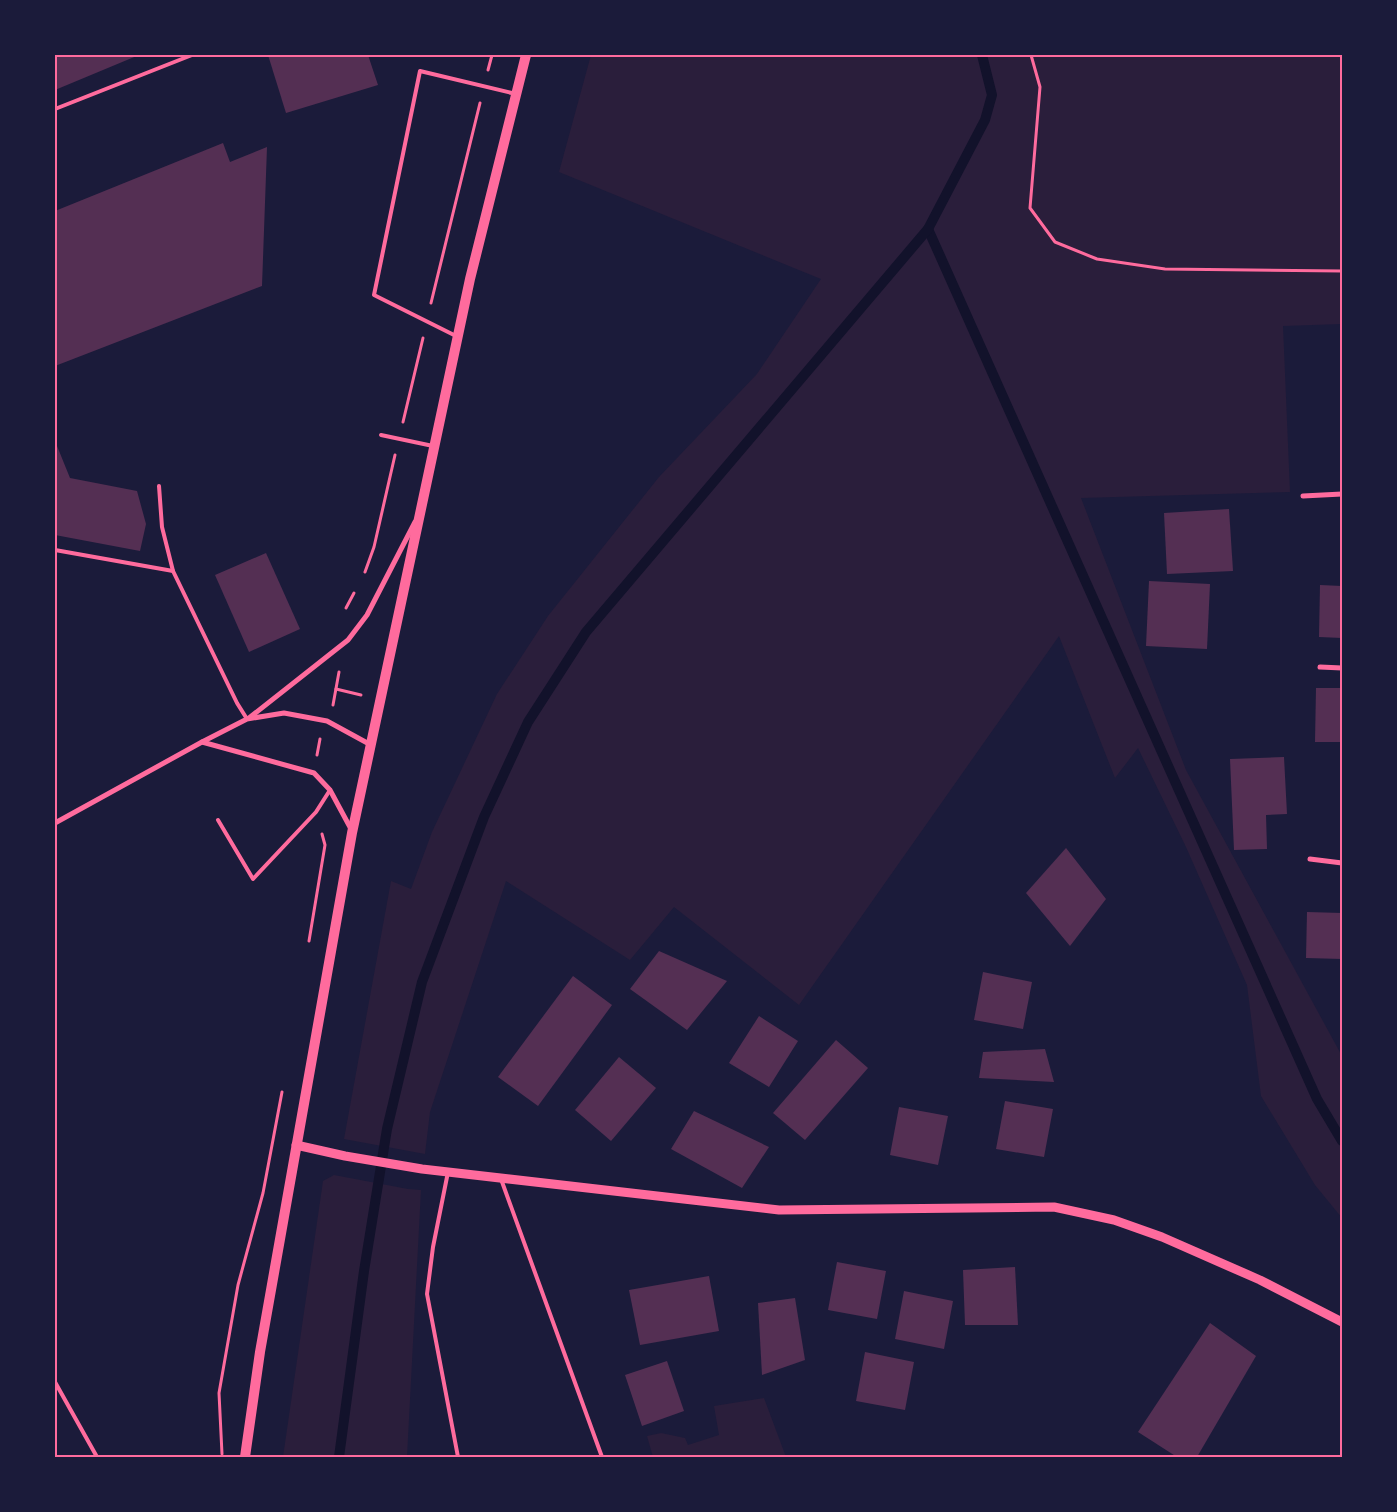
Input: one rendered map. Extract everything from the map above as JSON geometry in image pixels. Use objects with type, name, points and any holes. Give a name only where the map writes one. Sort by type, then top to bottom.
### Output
[{"type":"main road","points":[[245,1457],[260,1352],[352,833],[470,279],[525,55]]},
{"type":"street","points":[[1303,496],[1342,494]]},
{"type":"street","points":[[55,823],[247,719],[348,640],[367,615],[422,508]]},
{"type":"street","points":[[1320,667],[1342,668]]},
{"type":"street","points":[[247,719],[284,713],[326,721],[371,745]]},
{"type":"street","points":[[202,742],[314,773],[330,790],[352,833]]},
{"type":"street","points":[[1310,859],[1342,863]]},
{"type":"street","points":[[296,1145],[345,1156],[422,1169],[779,1210],[1054,1207],[1114,1220],[1162,1237],[1260,1280],[1342,1322]]},
{"type":"lane","points":[[55,109],[192,55]]},
{"type":"lane","points":[[458,338],[374,296],[420,71],[516,94]]},
{"type":"lane","points":[[381,435],[435,447]]},
{"type":"lane","points":[[159,486],[162,527],[172,571],[237,703],[247,719]]},
{"type":"lane","points":[[55,550],[172,571]]},
{"type":"lane","points":[[218,820],[253,879],[316,812],[330,790]]},
{"type":"lane","points":[[448,1172],[432,1247],[427,1294],[458,1457]]},
{"type":"lane","points":[[501,1178],[602,1457]]},
{"type":"lane","points":[[55,1382],[97,1457]]},
{"type":"path","points":[[365,574],[374,547],[426,322],[492,55]]},
{"type":"path","points":[[1031,55],[1040,87],[1030,208],[1055,242],[1097,259],[1165,269],[1342,271]]},
{"type":"path","points":[[344,612],[356,589]]},
{"type":"path","points":[[334,703],[340,669]]},
{"type":"path","points":[[336,690],[361,695]]},
{"type":"path","points":[[318,751],[321,735]]},
{"type":"path","points":[[307,950],[324,845],[316,812]]},
{"type":"path","points":[[222,1457],[219,1393],[238,1285],[263,1193],[282,1091]]},
{"type":"shaded area","points":[[591,55],[1342,55],[1342,324],[1283,326],[1290,492],[1081,498],[1186,770],[1342,1056],[1342,1218],[1315,1185],[1261,1096],[1247,985],[1186,847],[1138,748],[1115,778],[1059,636],[799,1005],[674,907],[630,960],[506,881],[430,1112],[425,1154],[344,1139],[391,881],[411,889],[432,832],[497,694],[548,616],[659,477],[757,374],[821,279],[559,172]]},
{"type":"shaded area","points":[[334,1175],[421,1190],[407,1457],[283,1457],[323,1181]]},
{"type":"shaded area","points":[[764,1398],[786,1457],[653,1457],[647,1436],[661,1433],[685,1438],[688,1445],[719,1435],[714,1406]]},
{"type":"building","points":[[55,55],[139,55],[55,90]]},
{"type":"building","points":[[268,55],[368,55],[378,85],[286,113]]},
{"type":"building","points":[[223,143],[230,162],[267,147],[262,286],[55,366],[55,211]]},
{"type":"building","points":[[55,441],[70,478],[137,491],[146,524],[140,551],[55,535]]},
{"type":"building","points":[[1229,509],[1233,571],[1167,574],[1164,513]]},
{"type":"building","points":[[266,553],[300,629],[249,652],[215,575]]},
{"type":"building","points":[[1149,581],[1210,584],[1207,649],[1146,646]]},
{"type":"building","points":[[1320,585],[1342,586],[1342,638],[1319,637]]},
{"type":"building","points":[[1316,688],[1342,688],[1342,742],[1315,742]]},
{"type":"building","points":[[1284,757],[1287,814],[1266,815],[1267,849],[1234,850],[1230,759]]},
{"type":"building","points":[[1066,848],[1106,899],[1070,946],[1026,893]]},
{"type":"building","points":[[1307,912],[1342,913],[1342,959],[1306,958]]},
{"type":"building","points":[[659,951],[727,981],[687,1030],[630,989]]},
{"type":"building","points":[[983,972],[1032,982],[1023,1029],[974,1020]]},
{"type":"building","points":[[573,976],[612,1005],[538,1106],[498,1077]]},
{"type":"building","points":[[759,1016],[798,1041],[769,1087],[729,1063]]},
{"type":"building","points":[[836,1040],[868,1068],[805,1140],[773,1113]]},
{"type":"building","points":[[1045,1049],[1054,1082],[979,1078],[983,1052]]},
{"type":"building","points":[[619,1057],[656,1088],[611,1141],[575,1110]]},
{"type":"building","points":[[1005,1101],[1053,1109],[1044,1157],[996,1149]]},
{"type":"building","points":[[899,1107],[948,1116],[938,1165],[890,1155]]},
{"type":"building","points":[[694,1111],[769,1147],[742,1188],[671,1149]]},
{"type":"building","points":[[837,1262],[886,1271],[877,1319],[828,1310]]},
{"type":"building","points":[[1015,1267],[1018,1325],[965,1325],[963,1270]]},
{"type":"building","points":[[709,1276],[719,1331],[640,1345],[629,1290]]},
{"type":"building","points":[[904,1291],[953,1301],[944,1349],[895,1339]]},
{"type":"building","points":[[795,1298],[805,1360],[762,1375],[758,1303]]},
{"type":"building","points":[[1210,1323],[1256,1356],[1197,1457],[1177,1457],[1138,1432]]},
{"type":"building","points":[[865,1352],[914,1362],[905,1410],[856,1401]]},
{"type":"building","points":[[667,1361],[684,1411],[642,1426],[625,1375]]},
{"type":"waterway","points":[[339,1457],[364,1271],[387,1129],[422,982],[484,817],[528,722],[586,632],[928,229],[985,120],[992,95],[982,55]]},
{"type":"waterway","points":[[928,229],[1317,1099],[1342,1141]]}]
